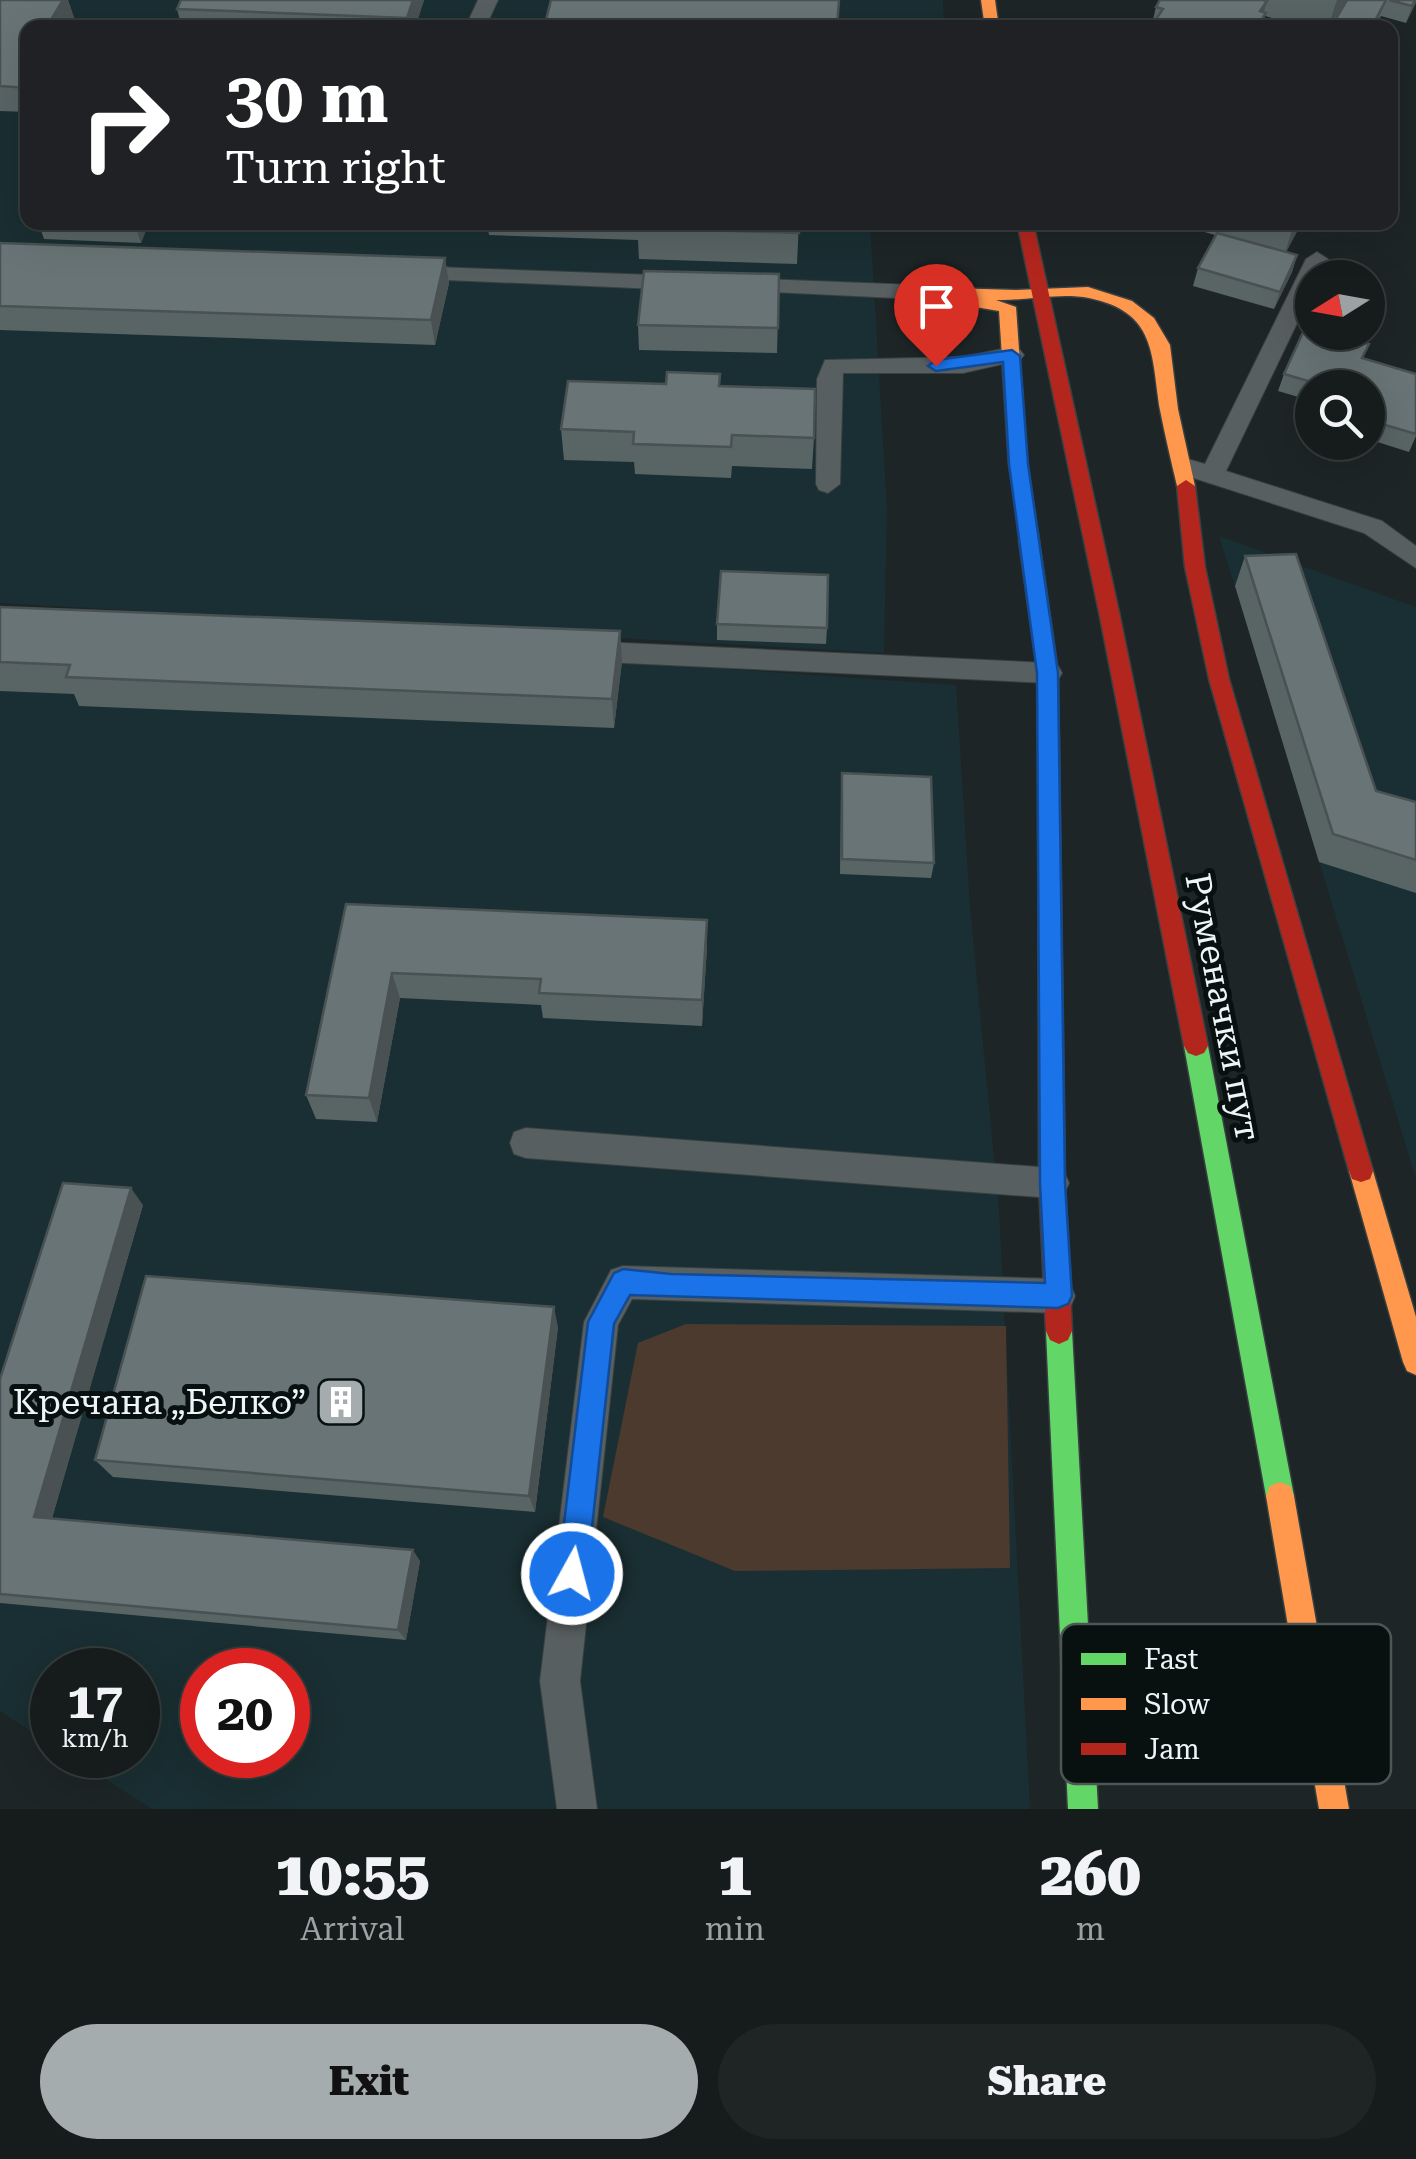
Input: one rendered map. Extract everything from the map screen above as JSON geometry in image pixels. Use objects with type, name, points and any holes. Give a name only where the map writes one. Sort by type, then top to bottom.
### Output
[{"type":"street","name":"Руменачки пут","points":[[1026,230],[1190,1016],[1303,1624]]},
{"type":"street","points":[[916,292],[1101,295],[1137,311],[1161,345],[1169,408],[1184,466],[1194,567],[1219,679],[1416,1362]]},
{"type":"street","points":[[916,292],[1007,307],[1018,464],[1048,673],[1052,1183],[1074,1624]]},
{"type":"street","points":[[1082,1784],[1083,1809]]},
{"type":"street","name":"Руменачки пут","points":[[1330,1784],[1334,1809]]},
{"type":"lane","points":[[378,272],[916,292]]},
{"type":"lane","points":[[1212,475],[1295,305]]},
{"type":"lane","points":[[828,484],[829,379],[833,365],[963,365],[1012,356]]},
{"type":"lane","points":[[1184,466],[1373,527],[1416,559]]},
{"type":"lane","points":[[554,649],[1048,673]]},
{"type":"lane","points":[[526,1142],[1052,1183]]},
{"type":"lane","points":[[578,1809],[560,1681],[601,1322],[623,1282],[1058,1296]]},
{"type":"shaded area","points":[[0,0],[943,0],[944,20],[20,20],[20,230],[870,230],[887,509],[884,653],[0,603]]},
{"type":"shaded area","points":[[1219,536],[1416,607],[1416,1179],[1235,586]]},
{"type":"shaded area","points":[[0,618],[956,685],[970,907],[999,1211],[1030,1809],[152,1809],[104,1778],[160,1778],[160,1648],[30,1648],[30,1731],[0,1711]]},
{"type":"shaded area","points":[[686,1324],[1006,1326],[1010,1568],[735,1571],[603,1517],[638,1343]]},
{"type":"building","points":[[0,0],[63,0],[51,20],[20,20],[20,87],[0,86]]},
{"type":"building","points":[[181,0],[413,0],[407,18],[177,9]]},
{"type":"building","points":[[551,0],[839,0],[838,20],[546,20]]},
{"type":"building","points":[[1160,0],[1267,1],[1260,11],[1266,13],[1261,20],[1155,20],[1163,9],[1156,7]]},
{"type":"building","points":[[1347,0],[1386,0],[1375,20],[1335,20]]},
{"type":"building","points":[[1389,0],[1415,0],[1412,6]]},
{"type":"building","points":[[702,230],[799,230],[799,233]]},
{"type":"building","points":[[1217,233],[1297,255],[1280,292],[1198,268]]},
{"type":"building","points":[[0,243],[445,258],[431,320],[0,306]]},
{"type":"building","points":[[644,271],[779,274],[778,328],[638,325]]},
{"type":"building","points":[[1295,350],[1366,350],[1362,358],[1416,374],[1416,434],[1385,425],[1385,370],[1295,370],[1295,377],[1284,374]]},
{"type":"building","points":[[667,372],[720,374],[719,386],[815,389],[814,438],[732,435],[731,447],[633,444],[634,432],[561,429],[568,381],[666,384]]},
{"type":"building","points":[[1296,554],[1376,791],[1416,802],[1416,860],[1333,834],[1245,556]]},
{"type":"building","points":[[721,571],[828,575],[827,628],[717,624]]},
{"type":"building","points":[[0,607],[620,631],[612,699],[66,677],[70,665],[0,662]]},
{"type":"building","points":[[842,773],[931,777],[934,863],[842,859]]},
{"type":"building","points":[[346,904],[707,920],[702,1000],[539,993],[541,979],[392,973],[369,1098],[306,1095]]},
{"type":"building","points":[[63,1183],[131,1188],[34,1517],[413,1550],[398,1630],[0,1594],[0,1379]]},
{"type":"building","name":"Кречана „Белко”","points":[[146,1276],[554,1307],[529,1496],[95,1460]]},
{"type":"traffic: fast","points":[[1196,1046],[1280,1496]]},
{"type":"traffic: fast","points":[[1059,1331],[1074,1624]]},
{"type":"traffic: fast","points":[[1082,1784],[1083,1809]]},
{"type":"traffic: slow","points":[[988,0],[991,20]]},
{"type":"traffic: slow","points":[[1029,541],[1018,464],[1007,307],[916,292],[1088,292],[1126,305],[1148,322],[1161,345],[1169,409],[1186,486]]},
{"type":"traffic: slow","points":[[1361,1171],[1416,1362]]},
{"type":"traffic: slow","points":[[1280,1496],[1302,1624]]},
{"type":"traffic: slow","points":[[1330,1784],[1334,1809]]},
{"type":"traffic: jam","points":[[1027,230],[1196,1046]]},
{"type":"traffic: jam","points":[[1186,486],[1195,567],[1219,679],[1361,1171]]},
{"type":"traffic: jam","points":[[1029,541],[1048,673],[1052,1183],[1059,1331]]},
{"type":"place","name":"Кречана „Белко”","points":[[341,1402]]},
{"type":"route","points":[[572,1574],[601,1322],[623,1282],[1058,1296],[1052,1183],[1048,673],[1018,464],[1012,356],[936,366]]}]
